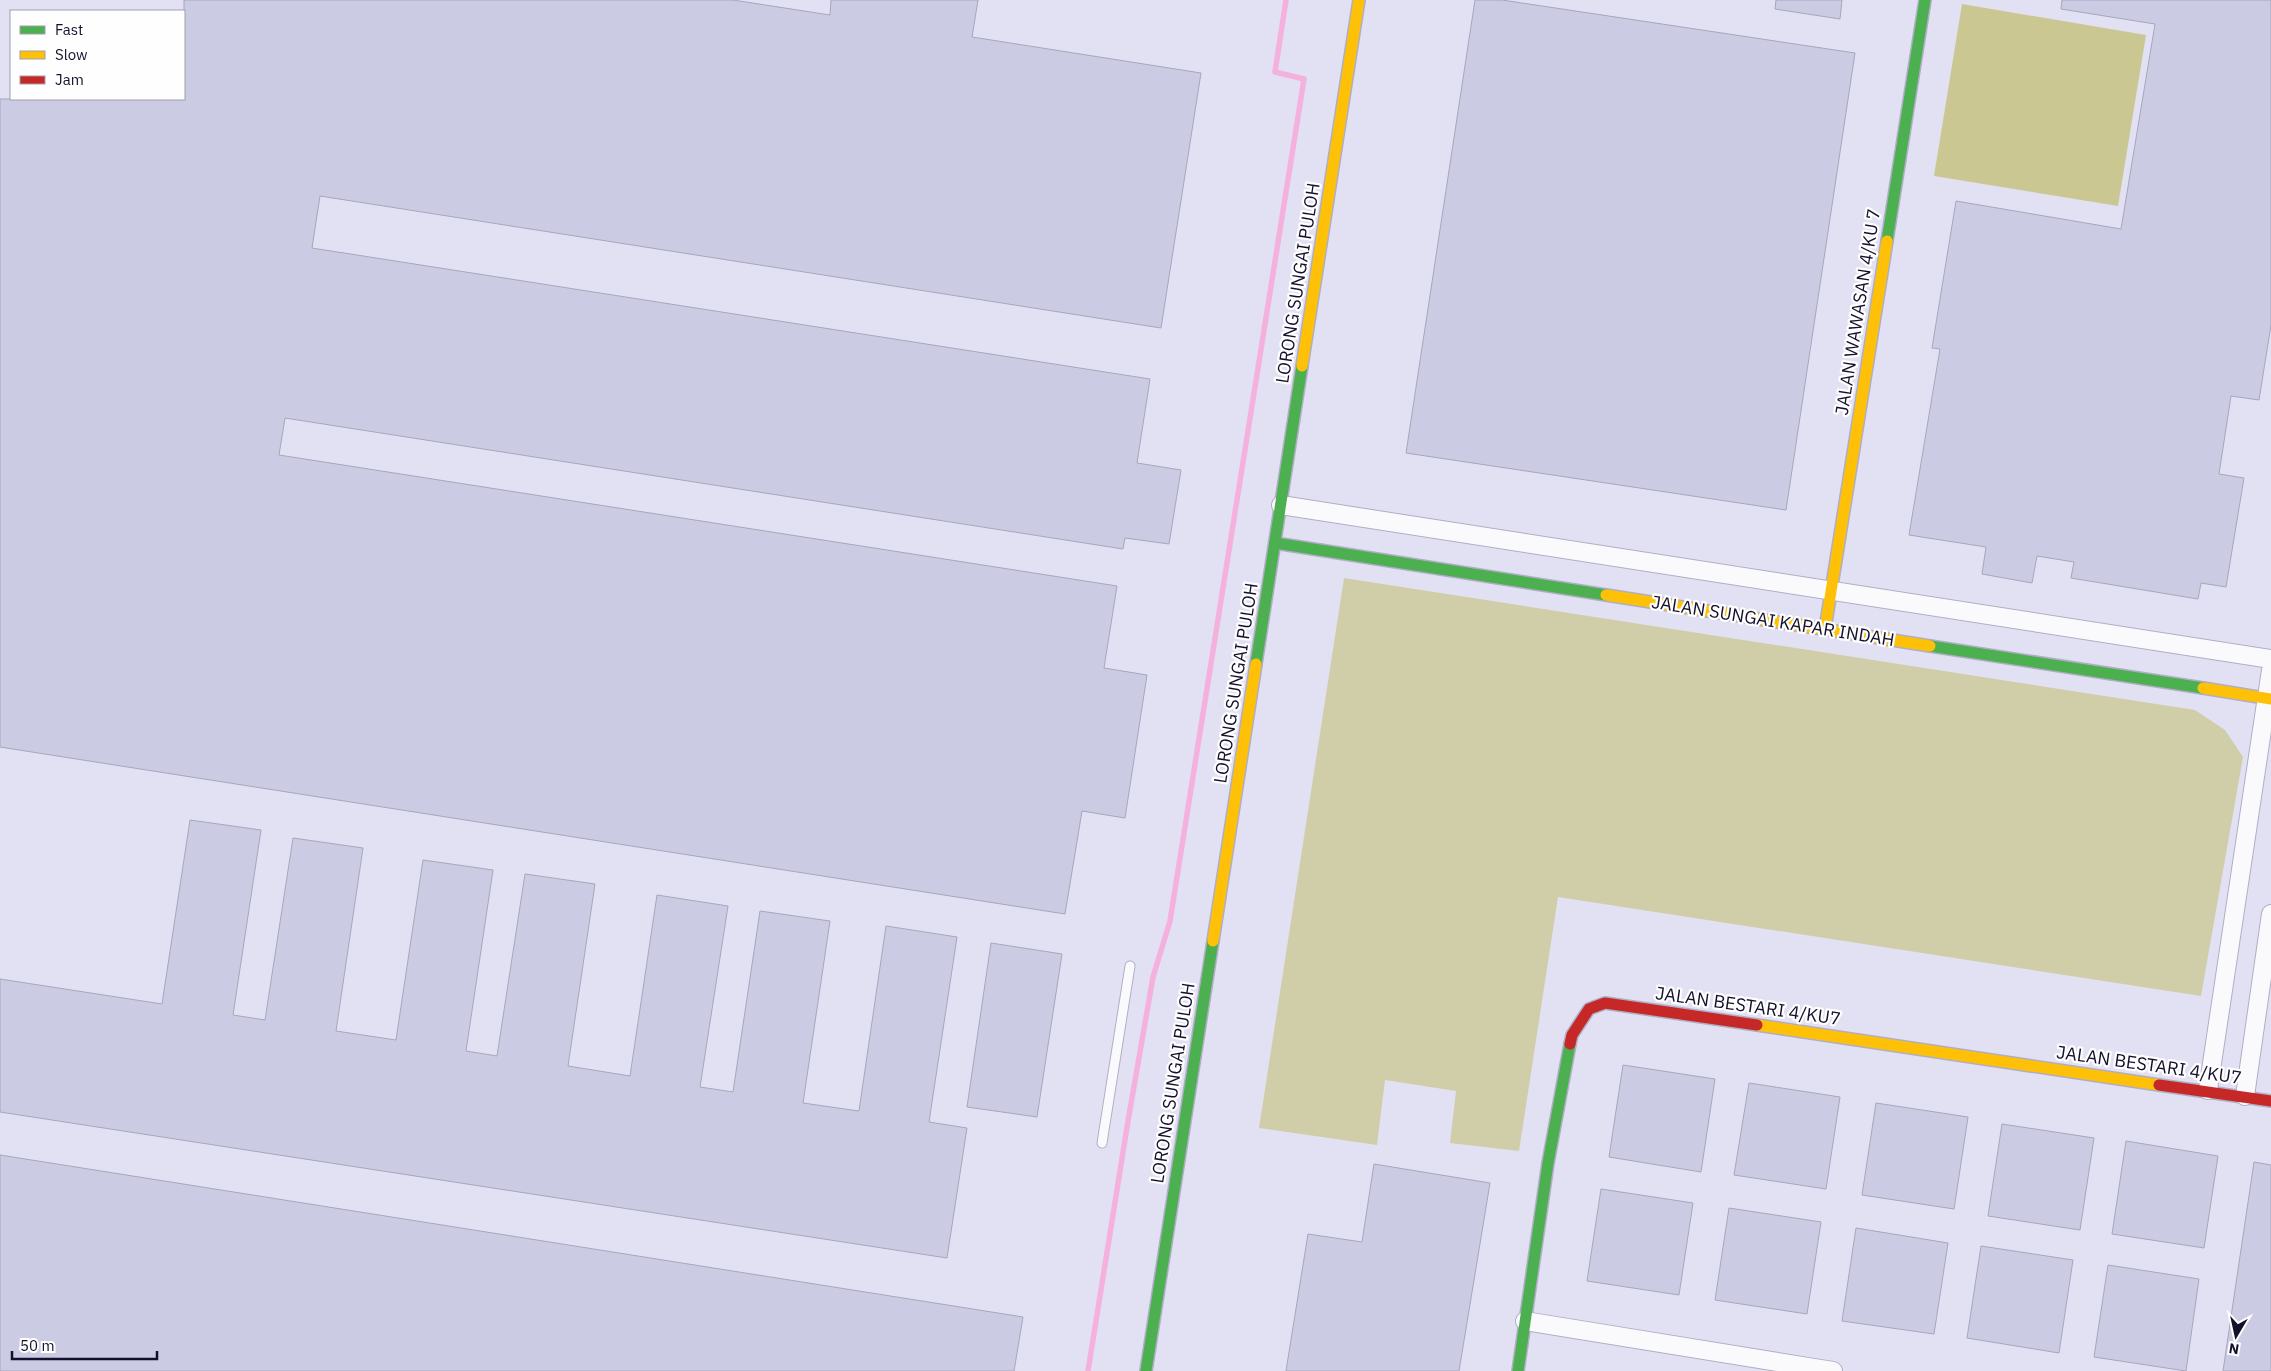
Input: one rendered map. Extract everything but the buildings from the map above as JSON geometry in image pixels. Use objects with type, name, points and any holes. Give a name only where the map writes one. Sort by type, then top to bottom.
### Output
[{"type":"street","name":"LORONG SUNGAI PULOH","points":[[1146,1371],[1359,0]]},
{"type":"street","name":"JALAN WAWASAN 4/KU 7","points":[[1825,629],[1925,0]]},
{"type":"street","points":[[1281,505],[2271,659]]},
{"type":"street","name":"JALAN SUNGAI KAPAR INDAH","points":[[1275,543],[2268,698]]},
{"type":"street","points":[[2208,1090],[2271,670]]},
{"type":"street","points":[[2245,1096],[2271,914]]},
{"type":"street","name":"JALAN BESTARI 4/KU7","points":[[1518,1371],[1548,1163],[1572,1035],[1589,1009],[1605,1003],[2208,1090],[2271,1101]]},
{"type":"street","points":[[1525,1321],[1833,1371]]},
{"type":"lane","points":[[1102,1143],[1130,966]]},
{"type":"shaded area","points":[[1962,4],[2146,35],[2118,206],[1934,176]]},
{"type":"shaded area","points":[[1344,578],[2195,710],[2225,730],[2243,757],[2201,996],[1558,897],[1519,1151],[1450,1143],[1456,1091],[1385,1080],[1377,1145],[1259,1128]]},
{"type":"waterway","points":[[1088,1371],[1153,977],[1170,921],[1304,79],[1275,72],[1286,0]]},
{"type":"traffic: fast","points":[[1887,241],[1925,0]]},
{"type":"traffic: fast","points":[[1256,664],[1302,366]]},
{"type":"traffic: fast","points":[[1275,543],[1606,595]]},
{"type":"traffic: fast","points":[[1930,646],[2203,688]]},
{"type":"traffic: fast","points":[[1146,1371],[1213,941]]},
{"type":"traffic: fast","points":[[1518,1371],[1548,1163],[1570,1044]]},
{"type":"traffic: slow","points":[[1302,366],[1359,0]]},
{"type":"traffic: slow","points":[[1825,629],[1887,241]]},
{"type":"traffic: slow","points":[[1606,595],[1930,646]]},
{"type":"traffic: slow","points":[[1213,941],[1256,664]]},
{"type":"traffic: slow","points":[[2203,688],[2271,699]]},
{"type":"traffic: slow","points":[[1757,1025],[2159,1085]]},
{"type":"traffic: jam","points":[[1570,1044],[1572,1035],[1589,1009],[1605,1003],[1757,1025]]},
{"type":"traffic: jam","points":[[2159,1085],[2271,1101]]}]
